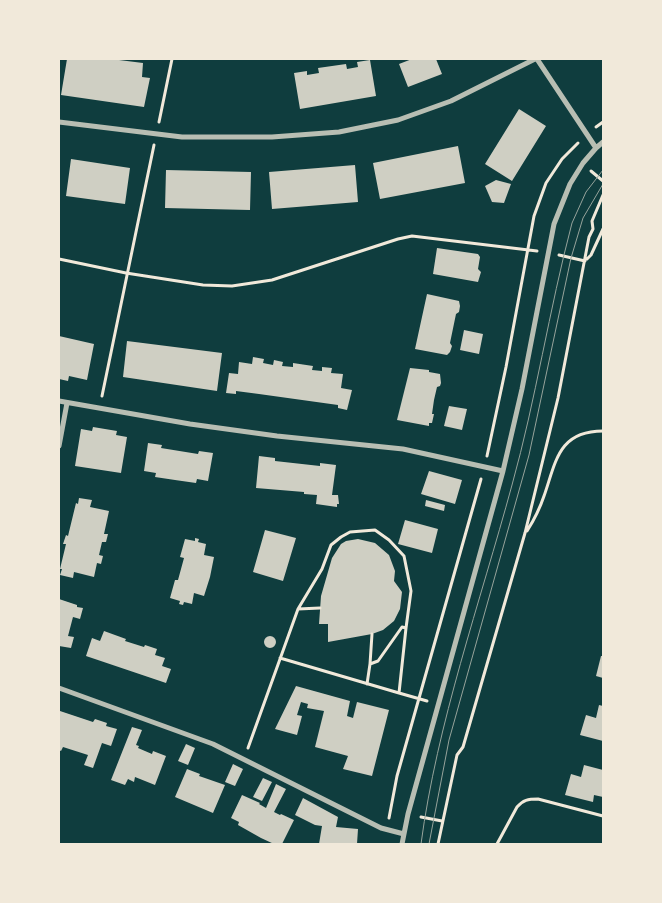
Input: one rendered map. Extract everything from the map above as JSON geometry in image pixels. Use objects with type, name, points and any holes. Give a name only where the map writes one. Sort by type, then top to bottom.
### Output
[{"type":"street","points":[[59,122],[182,137],[272,137],[339,132],[398,120],[451,101],[536,59],[596,148]]},
{"type":"street","points":[[402,844],[408,814],[438,703],[503,471],[522,389],[554,224],[570,184],[596,148],[603,142]]},
{"type":"street","points":[[59,401],[228,429],[403,448],[503,471]]},
{"type":"street","points":[[59,446],[66,402]]},
{"type":"street","points":[[59,688],[213,744],[381,828],[404,834]]},
{"type":"path","points":[[99,409],[172,59]]},
{"type":"path","points":[[592,171],[603,181]]},
{"type":"path","points":[[438,844],[457,755],[464,747],[525,533],[558,398],[590,237],[593,230],[592,221],[603,196]]},
{"type":"path","points":[[585,261],[591,255],[603,230]]},
{"type":"path","points":[[59,259],[126,273],[203,285],[232,286],[272,280],[412,236],[538,251]]},
{"type":"path","points":[[557,254],[585,261]]},
{"type":"path","points":[[525,533],[544,498],[555,460],[564,446],[580,434],[603,431]]},
{"type":"path","points":[[244,760],[298,609],[322,569],[330,545],[341,536],[350,532],[375,530],[389,540],[404,556],[411,591],[400,693]]},
{"type":"path","points":[[298,609],[320,608]]},
{"type":"path","points":[[370,664],[378,661],[402,628],[406,628]]},
{"type":"path","points":[[367,684],[372,634]]},
{"type":"path","points":[[280,658],[438,703]]},
{"type":"path","points":[[497,844],[517,808],[526,799],[538,799],[603,816]]},
{"type":"path","points":[[408,814],[442,821]]},
{"type":"building","points":[[67,59],[111,59],[143,63],[142,77],[150,78],[144,107],[61,95]]},
{"type":"building","points":[[412,59],[436,59],[442,74],[408,87],[399,64]]},
{"type":"building","points":[[370,60],[376,96],[300,109],[294,73],[307,71],[307,75],[319,73],[318,68],[346,64],[347,69],[358,67],[357,62]]},
{"type":"building","points":[[519,109],[546,126],[512,181],[485,164]]},
{"type":"building","points":[[458,146],[465,183],[380,199],[373,163]]},
{"type":"building","points":[[71,159],[130,168],[125,204],[66,196]]},
{"type":"building","points":[[355,165],[358,202],[272,209],[269,172]]},
{"type":"building","points":[[166,170],[251,172],[250,210],[165,208]]},
{"type":"building","points":[[496,180],[511,184],[504,203],[492,202],[485,186]]},
{"type":"building","points":[[437,248],[478,254],[480,257],[478,269],[481,272],[478,282],[433,274]]},
{"type":"building","points":[[427,294],[459,301],[459,312],[456,314],[450,343],[452,346],[447,355],[415,349]]},
{"type":"building","points":[[464,330],[483,334],[479,354],[460,350]]},
{"type":"building","points":[[59,336],[94,344],[87,380],[69,376],[68,381],[59,379]]},
{"type":"building","points":[[127,341],[222,353],[217,391],[123,377]]},
{"type":"building","points":[[253,357],[264,359],[263,363],[273,365],[274,360],[283,362],[282,366],[293,367],[293,363],[313,366],[312,370],[322,371],[322,367],[332,368],[331,373],[343,374],[341,388],[352,390],[347,410],[338,408],[338,405],[236,391],[236,394],[226,393],[229,373],[238,374],[239,362],[252,364]]},
{"type":"building","points":[[410,368],[429,370],[429,372],[440,374],[441,383],[437,387],[432,414],[434,414],[432,423],[429,423],[429,426],[397,420]]},
{"type":"building","points":[[449,406],[467,409],[462,430],[444,426]]},
{"type":"building","points":[[93,427],[117,431],[116,435],[127,437],[121,473],[75,466],[81,429],[92,431]]},
{"type":"building","points":[[148,443],[162,445],[161,448],[198,454],[199,451],[213,453],[208,481],[197,479],[196,483],[155,477],[156,473],[144,471]]},
{"type":"building","points":[[259,456],[275,458],[275,461],[320,466],[320,463],[336,465],[332,495],[338,495],[339,504],[337,504],[337,507],[316,504],[317,495],[304,494],[304,492],[256,488]]},
{"type":"building","points":[[429,471],[462,480],[455,504],[421,494]]},
{"type":"building","points":[[79,498],[92,500],[90,507],[109,511],[104,534],[108,534],[106,542],[102,542],[99,555],[103,556],[101,564],[97,563],[94,577],[74,572],[73,578],[60,575],[66,544],[63,544],[66,535],[68,536]]},
{"type":"building","points":[[426,500],[445,505],[444,511],[425,506]]},
{"type":"building","points":[[405,520],[438,529],[432,553],[398,544]]},
{"type":"building","points":[[265,530],[296,538],[283,581],[253,572]]},
{"type":"building","points":[[195,538],[199,539],[198,542],[206,544],[204,555],[214,557],[204,596],[194,593],[192,604],[184,602],[183,605],[179,604],[180,601],[170,598],[175,580],[178,580],[184,558],[180,557],[185,539],[195,541]]},
{"type":"building","points":[[358,539],[375,543],[389,555],[395,571],[394,581],[402,592],[400,609],[394,621],[383,630],[372,634],[328,642],[328,624],[319,624],[321,596],[332,558],[341,544]]},
{"type":"building","points":[[59,599],[83,608],[80,619],[73,617],[68,636],[74,637],[71,648],[59,646]]},
{"type":"building","points":[[104,631],[126,639],[125,641],[157,649],[155,655],[165,658],[162,666],[171,669],[166,683],[86,656],[92,638],[100,641]]},
{"type":"building","points":[[268,636],[272,636],[276,642],[272,648],[268,648],[264,644],[264,640]]},
{"type":"building","points":[[601,656],[603,656],[603,678],[596,676]]},
{"type":"building","points":[[296,686],[350,701],[347,716],[353,718],[357,702],[389,710],[372,776],[343,769],[348,756],[315,747],[324,711],[307,708],[308,704],[301,702],[297,715],[302,716],[297,735],[275,729]]},
{"type":"building","points":[[599,705],[603,706],[603,741],[580,735],[586,715],[596,718]]},
{"type":"building","points":[[60,711],[93,722],[95,719],[107,723],[106,726],[117,729],[111,746],[102,743],[93,768],[84,765],[88,755],[63,747],[61,751],[59,750]]},
{"type":"building","points":[[132,727],[142,730],[136,745],[139,746],[138,748],[152,754],[153,751],[166,756],[155,785],[135,777],[134,782],[128,779],[125,785],[111,780]]},
{"type":"building","points":[[186,744],[195,748],[188,765],[178,761]]},
{"type":"building","points":[[233,764],[243,769],[235,786],[225,782]]},
{"type":"building","points":[[584,765],[603,770],[603,797],[594,795],[593,802],[565,795],[571,774],[581,777]]},
{"type":"building","points":[[187,769],[200,774],[199,776],[225,785],[213,813],[175,797]]},
{"type":"building","points":[[263,778],[272,782],[262,801],[253,797]]},
{"type":"building","points":[[276,784],[286,789],[274,812],[294,820],[282,844],[274,844],[261,838],[238,825],[239,822],[231,818],[242,795],[260,803],[266,808]]},
{"type":"building","points":[[303,798],[338,817],[336,827],[358,829],[357,844],[319,844],[322,826],[315,825],[295,815]]},
{"type":"tram line","points":[[421,844],[437,753],[448,708],[521,453],[572,223],[586,192],[603,170]]},
{"type":"tram line","points":[[429,844],[449,740],[529,455],[571,258],[583,218],[603,184]]}]
